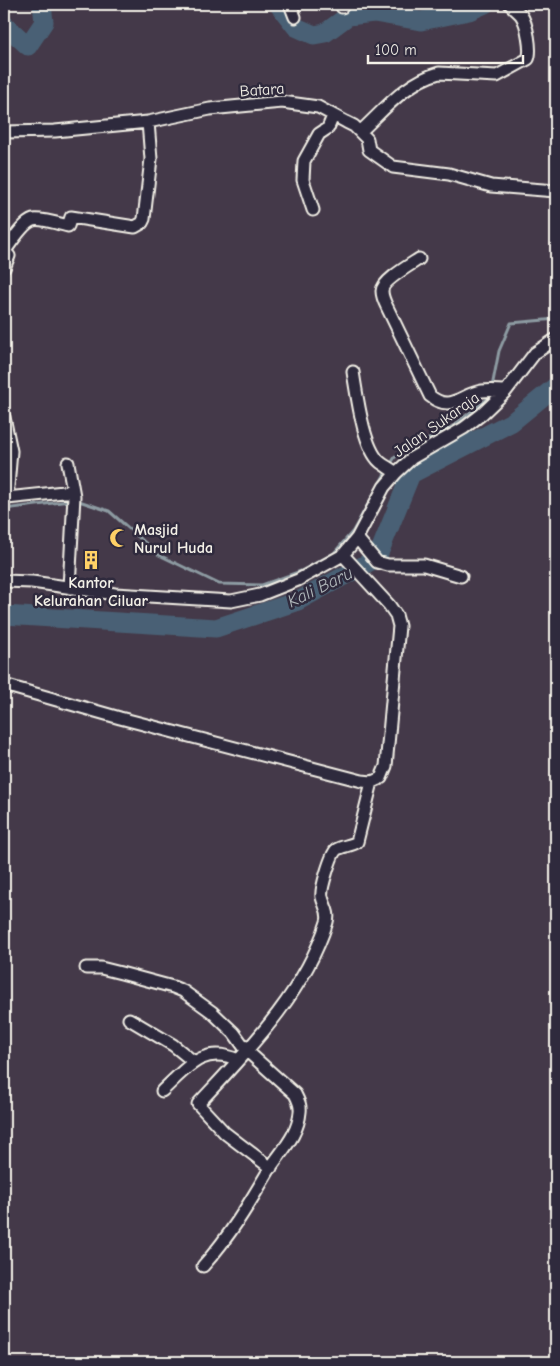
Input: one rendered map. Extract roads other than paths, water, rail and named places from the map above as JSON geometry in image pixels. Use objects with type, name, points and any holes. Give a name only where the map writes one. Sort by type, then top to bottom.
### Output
[{"type":"street","points":[[290,4],[294,17]]},
{"type":"street","points":[[360,132],[412,84],[426,77],[438,72],[497,76],[528,59],[530,54],[525,22],[510,4]]},
{"type":"street","name":"Batara","points":[[4,132],[55,131],[148,122],[210,109],[282,102],[318,107],[354,126],[367,139],[369,150],[393,167],[449,174],[491,186],[556,191]]},
{"type":"street","points":[[313,210],[303,180],[304,161],[318,134],[328,128],[333,116]]},
{"type":"street","points":[[4,268],[6,253],[26,224],[33,220],[39,219],[68,226],[70,217],[135,227],[142,223],[151,159],[148,122]]},
{"type":"street","points":[[419,259],[384,285],[382,292],[387,307],[430,396],[438,402],[447,403],[456,402],[481,391],[501,391]]},
{"type":"street","name":"Jalan Sukaraja","points":[[4,581],[32,582],[115,594],[231,600],[260,595],[347,559],[394,471],[412,458],[464,428],[482,414],[535,353],[556,339]]},
{"type":"street","points":[[353,372],[360,415],[366,437],[378,461],[394,471]]},
{"type":"street","points":[[4,417],[11,451],[6,498],[74,497]]},
{"type":"street","points":[[68,463],[74,497],[70,588]]},
{"type":"street","points":[[357,538],[377,562],[388,565],[424,565],[461,576]]},
{"type":"street","points":[[4,685],[120,718],[372,782],[380,778],[386,766],[400,626],[396,614],[347,559]]},
{"type":"street","points":[[270,1168],[225,1133],[198,1104],[247,1051],[304,975],[314,955],[328,917],[328,911],[321,893],[325,879],[335,851],[352,846],[357,842],[372,782]]},
{"type":"street","points":[[86,968],[101,968],[121,972],[183,991],[212,1012],[227,1026],[247,1051],[295,1094],[300,1103],[300,1112],[294,1132],[284,1151],[270,1168],[253,1200],[218,1250],[203,1266]]},
{"type":"street","points":[[129,1019],[173,1045],[194,1062]]},
{"type":"street","points":[[162,1091],[194,1062],[208,1056],[217,1054],[227,1055],[238,1060]]},
{"type":"waterway","points":[[4,24],[28,46],[44,22],[42,4]]},
{"type":"waterway","points":[[278,4],[296,27],[314,35],[325,33],[348,16],[374,13],[421,21],[469,11],[485,4]]},
{"type":"waterway","points":[[492,387],[499,351],[511,323],[556,319]]},
{"type":"waterway","name":"Kali Baru","points":[[4,615],[216,628],[298,601],[377,558],[411,474],[512,422],[556,386]]},
{"type":"waterway","points":[[390,465],[395,457],[453,426],[490,397],[491,393]]},
{"type":"waterway","points":[[76,500],[109,511],[159,555],[219,584],[262,585],[301,571],[334,553],[353,531],[387,470]]},
{"type":"waterway","points":[[4,509],[70,501]]},
{"type":"place","name":"Masjid Nurul Huda","points":[[119,538]]},
{"type":"place","name":"Kantor Kelurahan Ciluar","points":[[91,560]]}]
